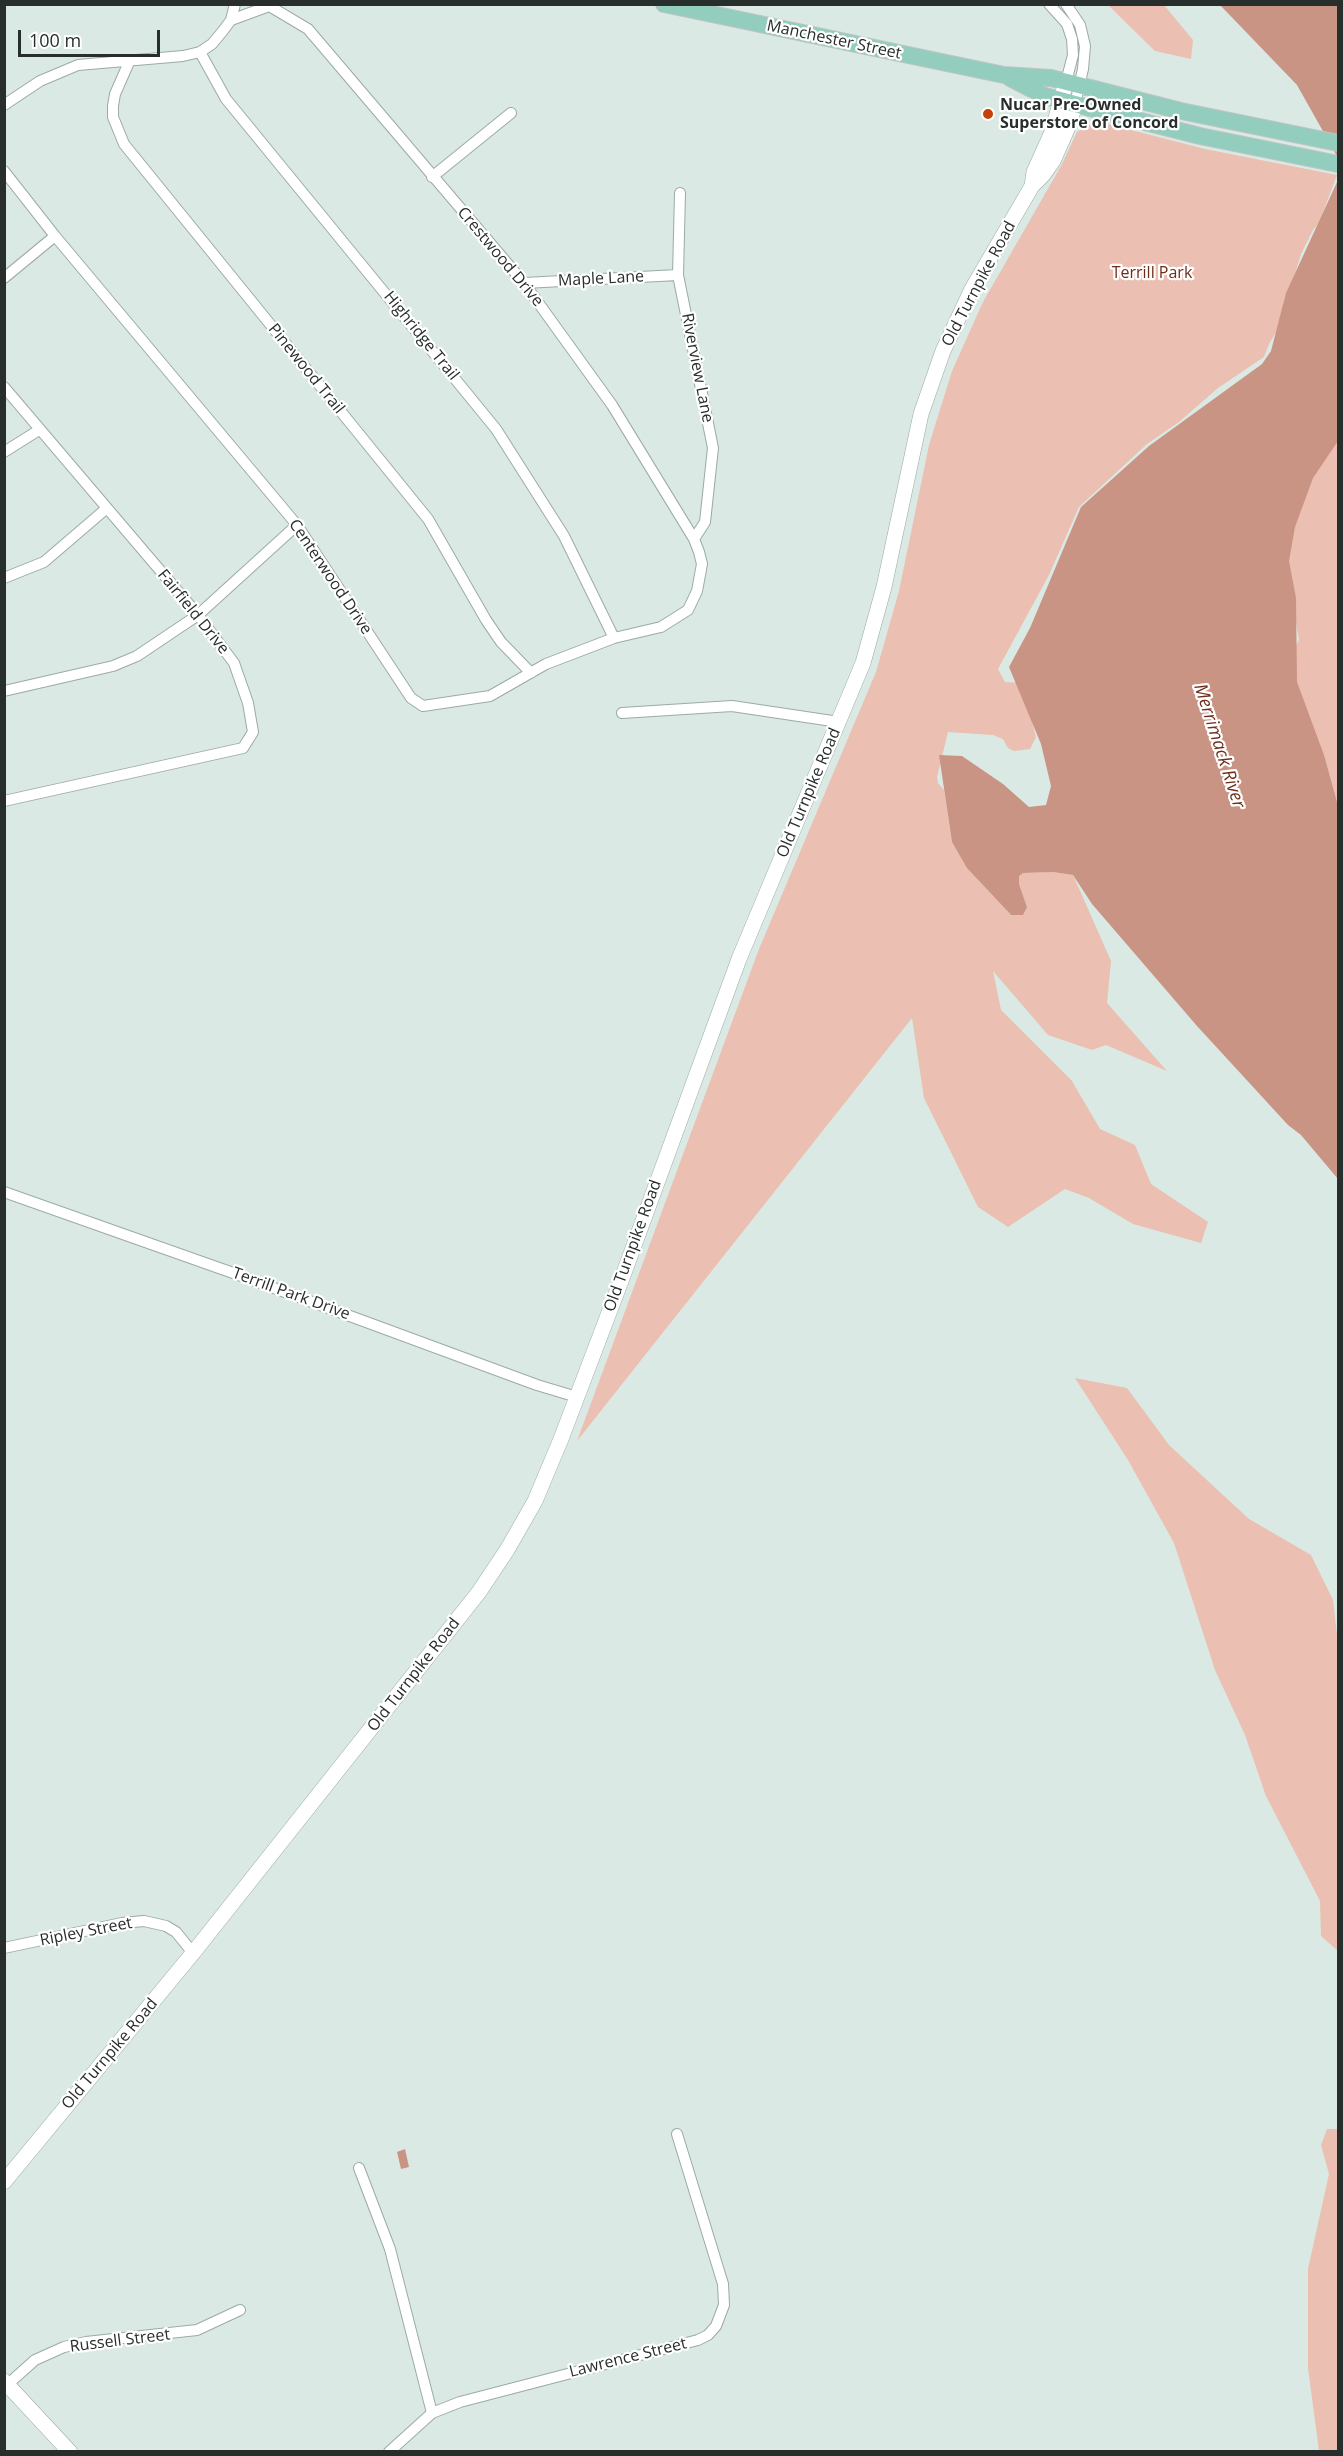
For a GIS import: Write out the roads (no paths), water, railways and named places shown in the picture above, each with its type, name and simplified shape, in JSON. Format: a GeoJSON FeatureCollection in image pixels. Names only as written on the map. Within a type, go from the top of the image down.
{"type":"FeatureCollection","features":[{"type":"Feature","properties":{"kind":"main road","name":"Manchester Street"},"geometry":{"type":"LineString","coordinates":[[664,4],[1004,75],[1051,78],[1181,111],[1338,143]]}},
{"type":"Feature","properties":{"kind":"main road","name":"Manchester Street"},"geometry":{"type":"LineString","coordinates":[[1004,75],[1045,96],[1239,144],[1338,164]]}},
{"type":"Feature","properties":{"kind":"street"},"geometry":{"type":"LineString","coordinates":[[4,105],[39,81],[65,69],[93,63],[183,56],[200,52],[212,44],[231,20],[235,4]]}},
{"type":"Feature","properties":{"kind":"street"},"geometry":{"type":"LineString","coordinates":[[1049,4],[1067,24],[1072,39],[1073,84]]}},
{"type":"Feature","properties":{"kind":"street"},"geometry":{"type":"LineString","coordinates":[[1066,4],[1080,25],[1085,57],[1073,84]]}},
{"type":"Feature","properties":{"kind":"street","name":"Crestwood Drive"},"geometry":{"type":"LineString","coordinates":[[231,20],[268,5],[308,29],[524,283],[612,405],[694,539]]}},
{"type":"Feature","properties":{"kind":"street","name":"Highridge Trail"},"geometry":{"type":"LineString","coordinates":[[200,52],[226,99],[496,429],[564,536],[614,638]]}},
{"type":"Feature","properties":{"kind":"street","name":"Pinewood Trail"},"geometry":{"type":"LineString","coordinates":[[130,60],[117,89],[113,106],[113,117],[124,144],[428,519],[491,628],[501,642],[531,673]]}},
{"type":"Feature","properties":{"kind":"street","name":"Old Turnpike Road"},"geometry":{"type":"LineString","coordinates":[[4,2182],[193,1953],[479,1592],[507,1550],[535,1501],[577,1397],[739,959],[863,663],[884,587],[911,457],[928,392],[972,290],[1032,186],[1034,172],[1068,102],[1073,84]]}},
{"type":"Feature","properties":{"kind":"street"},"geometry":{"type":"LineString","coordinates":[[432,177],[511,113]]}},
{"type":"Feature","properties":{"kind":"street","name":"Centerwood Drive"},"geometry":{"type":"LineString","coordinates":[[4,171],[55,236],[297,525],[411,698],[423,706],[490,696],[546,664],[614,638],[661,627],[688,610],[697,591],[702,564],[694,539]]}},
{"type":"Feature","properties":{"kind":"street","name":"Riverview Lane"},"geometry":{"type":"LineString","coordinates":[[680,193],[678,275],[713,448],[705,522],[694,539]]}},
{"type":"Feature","properties":{"kind":"street"},"geometry":{"type":"LineString","coordinates":[[4,278],[55,236]]}},
{"type":"Feature","properties":{"kind":"street","name":"Maple Lane"},"geometry":{"type":"LineString","coordinates":[[524,283],[678,275]]}},
{"type":"Feature","properties":{"kind":"street","name":"Fairfield Drive"},"geometry":{"type":"LineString","coordinates":[[4,387],[198,615],[234,663],[248,703],[253,732],[243,748],[4,801]]}},
{"type":"Feature","properties":{"kind":"street"},"geometry":{"type":"LineString","coordinates":[[4,452],[39,430]]}},
{"type":"Feature","properties":{"kind":"street"},"geometry":{"type":"LineString","coordinates":[[4,578],[44,562],[107,508]]}},
{"type":"Feature","properties":{"kind":"street"},"geometry":{"type":"LineString","coordinates":[[4,691],[113,666],[137,656],[198,615],[297,525]]}},
{"type":"Feature","properties":{"kind":"street"},"geometry":{"type":"LineString","coordinates":[[622,713],[732,706],[839,722]]}},
{"type":"Feature","properties":{"kind":"street","name":"Terrill Park Drive"},"geometry":{"type":"LineString","coordinates":[[4,1192],[577,1397]]}},
{"type":"Feature","properties":{"kind":"street","name":"Ripley Street"},"geometry":{"type":"LineString","coordinates":[[4,1948],[122,1923],[144,1921],[166,1926],[176,1932],[193,1953]]}},
{"type":"Feature","properties":{"kind":"street","name":"Lawrence Street"},"geometry":{"type":"LineString","coordinates":[[389,2451],[432,2413],[492,2392],[698,2340],[708,2335],[716,2326],[724,2305],[723,2284],[677,2134]]}},
{"type":"Feature","properties":{"kind":"street"},"geometry":{"type":"LineString","coordinates":[[359,2168],[390,2249],[432,2413]]}},
{"type":"Feature","properties":{"kind":"street","name":"Russell Street"},"geometry":{"type":"LineString","coordinates":[[6,2382],[35,2360],[64,2347],[197,2330],[240,2310]]}},
{"type":"Feature","properties":{"kind":"street"},"geometry":{"type":"LineString","coordinates":[[6,2382],[70,2451]]}},
{"type":"Feature","properties":{"kind":"water"},"geometry":{"type":"Polygon","coordinates":[[[1220,5],[1338,5],[1338,158],[1297,85],[1220,5]]]}},
{"type":"Feature","properties":{"kind":"water","name":"Merrimack River"},"geometry":{"type":"Polygon","coordinates":[[[1338,180],[1338,441],[1313,478],[1295,527],[1289,561],[1296,598],[1297,682],[1324,755],[1338,806],[1338,1179],[1301,1135],[1288,1125],[1197,1026],[1092,904],[1073,875],[1053,872],[1023,873],[1019,876],[1019,884],[1027,907],[1023,915],[1011,915],[967,868],[952,842],[939,755],[962,756],[1003,784],[1029,807],[1046,805],[1051,786],[1041,744],[1009,667],[1030,628],[1081,507],[1149,446],[1262,364],[1271,351],[1286,293],[1338,180]]]}},
{"type":"Feature","properties":{"kind":"water"},"geometry":{"type":"Polygon","coordinates":[[[405,2149],[409,2167],[401,2169],[397,2152],[405,2149]]]}},
{"type":"Feature","properties":{"kind":"place","name":"Nucar Pre-Owned Superstore of Concord"},"geometry":{"type":"Point","coordinates":[988,114]}},
{"type":"Feature","properties":{"kind":"park label","name":"Terrill Park"},"geometry":{"type":"Point","coordinates":[1152,273]}}]}
